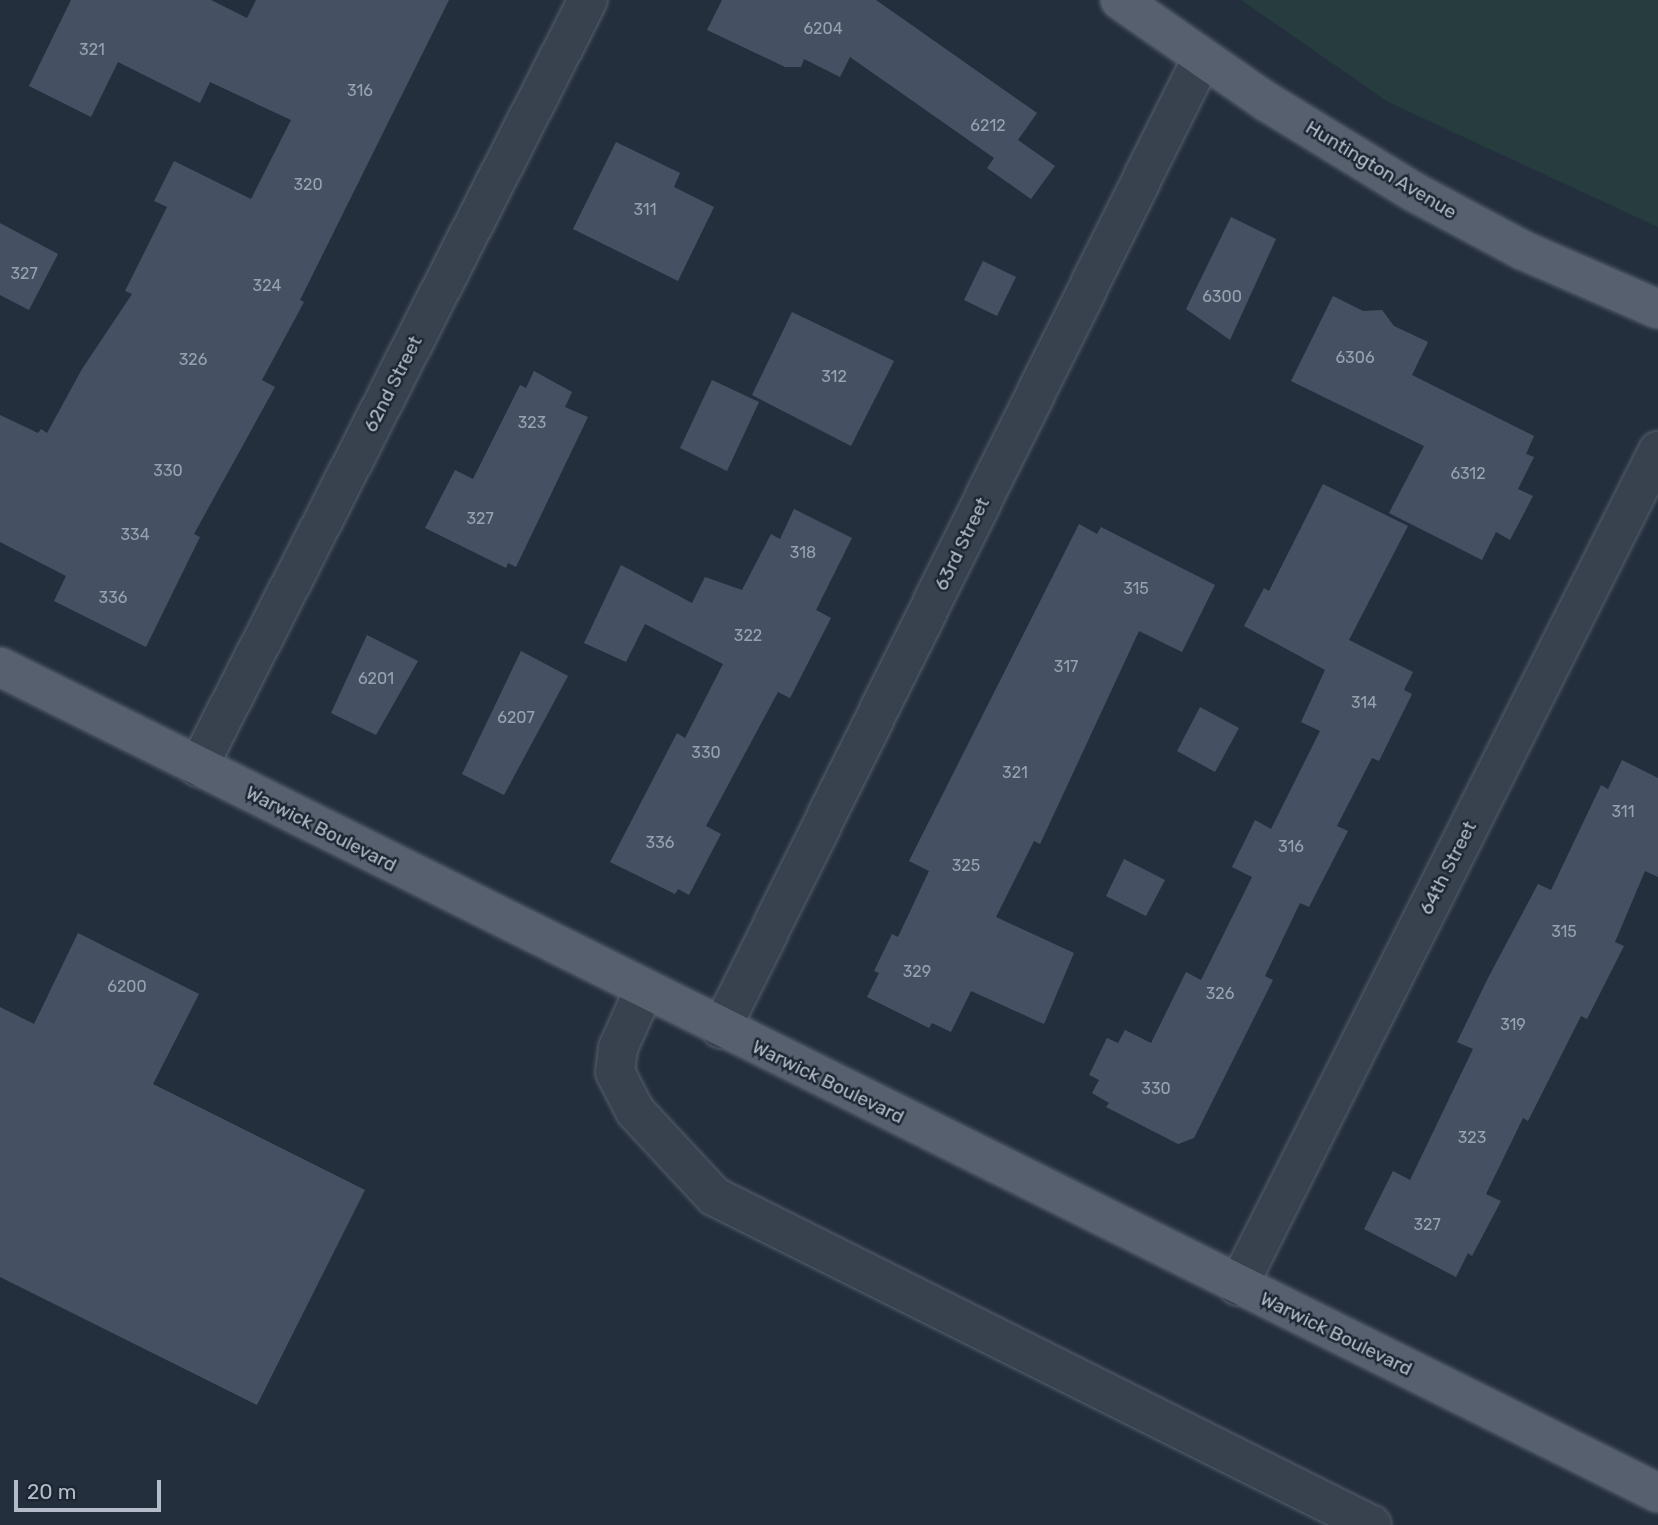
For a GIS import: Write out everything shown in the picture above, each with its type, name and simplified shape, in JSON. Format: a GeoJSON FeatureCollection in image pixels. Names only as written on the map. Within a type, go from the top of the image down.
{"type":"FeatureCollection","features":[{"type":"Feature","properties":{"kind":"main road","name":"Huntington Avenue"},"geometry":{"type":"LineString","coordinates":[[1120,0],[1202,58],[1414,192],[1522,250],[1658,309]]}},
{"type":"Feature","properties":{"kind":"main road","name":"Warwick Boulevard"},"geometry":{"type":"LineString","coordinates":[[0,667],[721,1030],[1658,1493]]}},
{"type":"Feature","properties":{"kind":"street","name":"62nd Street"},"geometry":{"type":"LineString","coordinates":[[198,767],[588,0]]}},
{"type":"Feature","properties":{"kind":"street","name":"63rd Street"},"geometry":{"type":"LineString","coordinates":[[721,1030],[1202,58]]}},
{"type":"Feature","properties":{"kind":"street","name":"64th Street"},"geometry":{"type":"LineString","coordinates":[[1238,1286],[1658,451]]}},
{"type":"Feature","properties":{"kind":"street"},"geometry":{"type":"LineString","coordinates":[[644,990],[618,1048],[615,1072],[635,1111],[691,1175],[748,1216],[1372,1525]]}},
{"type":"Feature","properties":{"kind":"green space"},"geometry":{"type":"Polygon","coordinates":[[[1241,0],[1658,0],[1658,227],[1388,102],[1241,0]]]}},
{"type":"Feature","properties":{"kind":"building"},"geometry":{"type":"Polygon","coordinates":[[[71,0],[211,0],[247,18],[256,0],[449,0],[300,300],[304,302],[262,380],[275,387],[194,534],[200,537],[146,647],[54,601],[66,576],[0,542],[0,415],[38,433],[41,429],[47,433],[82,369],[132,294],[125,291],[167,207],[154,201],[174,161],[251,199],[291,120],[210,82],[200,103],[118,62],[91,117],[29,86],[71,0]]]}},
{"type":"Feature","properties":{"kind":"building"},"geometry":{"type":"Polygon","coordinates":[[[722,0],[876,0],[1037,113],[1018,140],[1055,166],[1031,199],[987,168],[994,158],[850,57],[840,77],[804,59],[801,67],[785,67],[707,30],[722,0]]]}},
{"type":"Feature","properties":{"kind":"building"},"geometry":{"type":"Polygon","coordinates":[[[616,142],[680,173],[674,187],[714,207],[678,281],[573,229],[616,142]]]}},
{"type":"Feature","properties":{"kind":"building"},"geometry":{"type":"Polygon","coordinates":[[[1231,217],[1276,239],[1230,340],[1186,309],[1231,217]]]}},
{"type":"Feature","properties":{"kind":"building"},"geometry":{"type":"Polygon","coordinates":[[[0,223],[58,254],[29,310],[0,295],[0,223]]]}},
{"type":"Feature","properties":{"kind":"building"},"geometry":{"type":"Polygon","coordinates":[[[983,261],[1016,277],[997,316],[964,300],[983,261]]]}},
{"type":"Feature","properties":{"kind":"building"},"geometry":{"type":"Polygon","coordinates":[[[1333,296],[1363,311],[1382,310],[1394,326],[1428,342],[1412,375],[1534,436],[1526,454],[1534,457],[1518,489],[1533,496],[1510,540],[1496,532],[1482,560],[1389,513],[1424,446],[1291,381],[1333,296]]]}},
{"type":"Feature","properties":{"kind":"building"},"geometry":{"type":"Polygon","coordinates":[[[792,312],[894,361],[851,446],[752,395],[792,312]]]}},
{"type":"Feature","properties":{"kind":"building"},"geometry":{"type":"Polygon","coordinates":[[[534,371],[572,392],[565,407],[588,417],[516,567],[508,563],[506,568],[425,528],[455,470],[473,479],[520,385],[526,388],[534,371]]]}},
{"type":"Feature","properties":{"kind":"building"},"geometry":{"type":"Polygon","coordinates":[[[712,380],[759,402],[727,471],[680,448],[712,380]]]}},
{"type":"Feature","properties":{"kind":"building"},"geometry":{"type":"Polygon","coordinates":[[[1323,484],[1408,526],[1349,640],[1413,672],[1404,690],[1412,694],[1379,761],[1372,758],[1337,826],[1348,831],[1309,907],[1300,903],[1265,976],[1273,980],[1194,1138],[1178,1144],[1106,1107],[1109,1103],[1092,1093],[1099,1080],[1089,1075],[1107,1038],[1118,1043],[1125,1030],[1151,1043],[1186,972],[1201,980],[1252,877],[1232,867],[1255,820],[1271,829],[1320,731],[1301,722],[1325,670],[1244,626],[1264,588],[1269,591],[1323,484]]]}},
{"type":"Feature","properties":{"kind":"building"},"geometry":{"type":"Polygon","coordinates":[[[794,509],[852,538],[816,610],[831,618],[790,698],[778,692],[706,826],[721,834],[689,895],[678,889],[675,894],[610,862],[677,733],[685,738],[723,664],[645,624],[626,662],[584,643],[621,565],[692,603],[705,577],[742,590],[771,534],[780,539],[794,509]]]}},
{"type":"Feature","properties":{"kind":"building"},"geometry":{"type":"Polygon","coordinates":[[[1079,524],[1097,534],[1101,527],[1215,585],[1182,652],[1139,631],[1040,844],[1034,841],[996,917],[1074,953],[1044,1024],[971,991],[951,1032],[932,1023],[929,1028],[867,997],[879,973],[874,971],[892,934],[898,937],[929,871],[909,861],[1079,524]]]}},
{"type":"Feature","properties":{"kind":"building"},"geometry":{"type":"Polygon","coordinates":[[[367,635],[418,661],[376,735],[331,713],[367,635]]]}},
{"type":"Feature","properties":{"kind":"building"},"geometry":{"type":"Polygon","coordinates":[[[521,651],[568,676],[504,795],[462,774],[521,651]]]}},
{"type":"Feature","properties":{"kind":"building"},"geometry":{"type":"Polygon","coordinates":[[[1200,707],[1239,728],[1215,772],[1177,751],[1200,707]]]}},
{"type":"Feature","properties":{"kind":"building"},"geometry":{"type":"Polygon","coordinates":[[[1622,760],[1658,778],[1658,877],[1645,871],[1615,942],[1624,946],[1587,1019],[1581,1016],[1528,1121],[1523,1118],[1486,1194],[1501,1201],[1472,1256],[1468,1253],[1456,1277],[1364,1229],[1393,1171],[1410,1180],[1473,1049],[1457,1042],[1488,978],[1538,884],[1551,890],[1601,785],[1608,789],[1622,760]]]}},
{"type":"Feature","properties":{"kind":"building"},"geometry":{"type":"Polygon","coordinates":[[[1124,859],[1165,880],[1146,916],[1106,896],[1124,859]]]}},
{"type":"Feature","properties":{"kind":"building"},"geometry":{"type":"Polygon","coordinates":[[[78,933],[199,994],[153,1084],[365,1190],[257,1405],[0,1277],[0,1007],[34,1024],[78,933]]]}}]}
